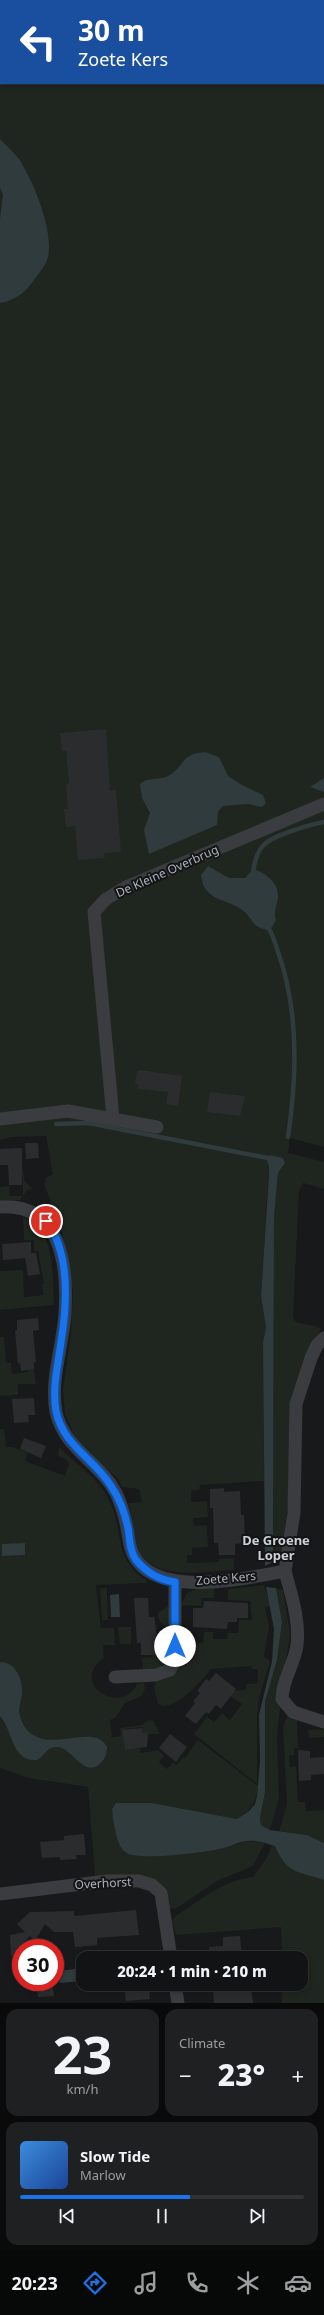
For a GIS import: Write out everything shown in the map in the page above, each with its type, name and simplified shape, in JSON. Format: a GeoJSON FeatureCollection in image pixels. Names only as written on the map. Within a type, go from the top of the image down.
{"type":"FeatureCollection","features":[{"type":"Feature","properties":{"kind":"street","name":"De Kleine Overbrug"},"geometry":{"type":"LineString","coordinates":[[113,1118],[94,912],[106,899],[126,887],[324,804]]}},
{"type":"Feature","properties":{"kind":"street"},"geometry":{"type":"LineString","coordinates":[[0,1119],[68,1111],[157,1126]]}},
{"type":"Feature","properties":{"kind":"street","name":"Zoete Kers"},"geometry":{"type":"LineString","coordinates":[[0,1206],[23,1207],[40,1216],[50,1226],[58,1247],[63,1275],[65,1312],[55,1377],[56,1412],[64,1434],[74,1447],[106,1478],[115,1492],[125,1518],[130,1547],[136,1559],[153,1575],[175,1582],[223,1580],[285,1571]]}},
{"type":"Feature","properties":{"kind":"street"},"geometry":{"type":"LineString","coordinates":[[324,1338],[317,1345],[311,1358],[296,1404],[294,1513],[285,1571],[295,1611],[298,1637],[294,1659],[284,1688],[282,1699],[293,1712],[324,1722]]}},
{"type":"Feature","properties":{"kind":"street"},"geometry":{"type":"LineString","coordinates":[[115,1677],[156,1675],[170,1670],[175,1659],[175,1582]]}},
{"type":"Feature","properties":{"kind":"street","name":"Overhorst"},"geometry":{"type":"LineString","coordinates":[[0,1894],[107,1881],[139,1881],[152,1884],[161,1893],[170,1951]]}},
{"type":"Feature","properties":{"kind":"street"},"geometry":{"type":"LineString","coordinates":[[176,1991],[178,2003]]}},
{"type":"Feature","properties":{"kind":"shaded area"},"geometry":{"type":"Polygon","coordinates":[[[0,84],[324,84],[324,1147],[290,1138],[288,1153],[324,1162],[324,1189],[303,1183],[299,1192],[293,1317],[298,1323],[315,1326],[321,1329],[296,1385],[290,1490],[281,1558],[273,1562],[274,1217],[278,1173],[284,1165],[269,1166],[261,1296],[266,1328],[263,1342],[264,1481],[200,1485],[199,1490],[191,1491],[191,1502],[207,1501],[208,1517],[193,1518],[194,1526],[207,1525],[208,1547],[192,1548],[192,1555],[187,1555],[187,1563],[218,1562],[219,1559],[234,1558],[234,1570],[193,1573],[179,1572],[165,1570],[153,1565],[143,1557],[137,1545],[128,1503],[142,1502],[139,1489],[122,1487],[118,1479],[83,1447],[74,1435],[65,1414],[63,1390],[71,1332],[73,1291],[62,1233],[52,1217],[51,1202],[44,1184],[46,1178],[53,1174],[46,1136],[12,1137],[0,1140],[0,84]]]}},
{"type":"Feature","properties":{"kind":"shaded area"},"geometry":{"type":"Polygon","coordinates":[[[0,139],[15,154],[25,168],[41,206],[48,233],[49,246],[46,263],[27,289],[15,298],[0,303],[0,219],[3,194],[0,188],[0,139]]]}},
{"type":"Feature","properties":{"kind":"shaded area"},"geometry":{"type":"Polygon","coordinates":[[[205,752],[219,757],[228,776],[242,785],[263,795],[266,803],[262,807],[248,804],[223,806],[218,812],[217,825],[149,854],[144,830],[150,813],[142,798],[140,784],[147,780],[166,777],[175,771],[188,757],[197,753],[205,752]]]}},
{"type":"Feature","properties":{"kind":"shaded area"},"geometry":{"type":"Polygon","coordinates":[[[324,778],[324,792],[310,787],[324,778]]]}},
{"type":"Feature","properties":{"kind":"shaded area"},"geometry":{"type":"Polygon","coordinates":[[[208,866],[229,878],[245,878],[253,869],[263,873],[271,879],[278,893],[278,898],[275,911],[276,920],[270,930],[255,925],[241,909],[211,895],[206,890],[202,882],[201,875],[208,866]]]}},
{"type":"Feature","properties":{"kind":"shaded area"},"geometry":{"type":"Polygon","coordinates":[[[270,1155],[283,1158],[285,1163],[278,1173],[274,1217],[273,1562],[265,1566],[263,1342],[266,1328],[261,1296],[269,1174],[269,1166],[267,1161],[270,1155]]]}},
{"type":"Feature","properties":{"kind":"shaded area"},"geometry":{"type":"Polygon","coordinates":[[[22,1166],[25,1181],[32,1189],[27,1190],[23,1196],[22,1166]]]}},
{"type":"Feature","properties":{"kind":"shaded area"},"geometry":{"type":"Polygon","coordinates":[[[9,1186],[10,1196],[23,1196],[20,1200],[0,1201],[0,1187],[9,1186]]]}},
{"type":"Feature","properties":{"kind":"shaded area"},"geometry":{"type":"Polygon","coordinates":[[[23,1218],[33,1222],[41,1230],[47,1241],[52,1268],[54,1305],[0,1310],[0,1271],[23,1270],[24,1297],[44,1295],[42,1285],[44,1284],[38,1251],[34,1251],[34,1240],[24,1240],[23,1218]]]}},
{"type":"Feature","properties":{"kind":"shaded area"},"geometry":{"type":"Polygon","coordinates":[[[0,1337],[4,1337],[6,1363],[11,1363],[12,1374],[28,1372],[28,1370],[34,1369],[36,1384],[18,1384],[18,1395],[0,1396],[0,1337]]]}},
{"type":"Feature","properties":{"kind":"shaded area"},"geometry":{"type":"Polygon","coordinates":[[[0,1429],[4,1429],[6,1447],[12,1447],[28,1453],[25,1461],[65,1476],[69,1464],[67,1460],[58,1456],[59,1447],[93,1478],[109,1500],[114,1512],[124,1554],[136,1572],[147,1581],[147,1583],[96,1585],[101,1628],[114,1628],[115,1645],[103,1645],[104,1658],[94,1668],[92,1677],[94,1686],[101,1693],[110,1697],[120,1697],[130,1693],[137,1684],[144,1683],[145,1689],[141,1696],[125,1703],[116,1717],[110,1720],[112,1737],[121,1736],[120,1728],[142,1725],[150,1719],[154,1722],[160,1734],[143,1734],[142,1727],[125,1729],[125,1750],[140,1748],[141,1753],[158,1750],[164,1756],[159,1762],[167,1769],[173,1762],[176,1765],[183,1757],[185,1758],[198,1740],[258,1786],[256,1797],[252,1806],[246,1813],[237,1819],[152,1803],[116,1803],[112,1809],[115,1831],[124,1852],[179,1855],[227,1847],[247,1841],[265,1843],[253,1866],[217,1881],[175,1909],[170,1908],[141,1875],[95,1876],[88,1787],[28,1778],[0,1768],[0,1429]]]}},
{"type":"Feature","properties":{"kind":"shaded area"},"geometry":{"type":"Polygon","coordinates":[[[25,1543],[25,1555],[2,1556],[2,1544],[25,1543]]]}},
{"type":"Feature","properties":{"kind":"shaded area"},"geometry":{"type":"Polygon","coordinates":[[[264,1585],[270,1606],[265,1607],[269,1626],[264,1657],[270,1661],[259,1699],[257,1716],[257,1784],[194,1734],[207,1717],[214,1722],[222,1713],[230,1720],[242,1704],[229,1695],[232,1691],[246,1690],[246,1684],[258,1683],[258,1669],[252,1669],[251,1666],[211,1669],[188,1694],[171,1704],[164,1706],[158,1704],[154,1687],[156,1681],[163,1680],[174,1673],[179,1627],[188,1627],[192,1632],[191,1642],[203,1643],[204,1632],[213,1632],[213,1639],[227,1639],[228,1633],[238,1633],[239,1620],[252,1620],[250,1601],[228,1600],[228,1589],[264,1585]]]}},
{"type":"Feature","properties":{"kind":"shaded area"},"geometry":{"type":"Polygon","coordinates":[[[266,1587],[276,1588],[282,1622],[277,1660],[265,1702],[265,1792],[260,1818],[261,1825],[270,1830],[307,1835],[324,1843],[324,1880],[294,1870],[284,1862],[275,1846],[258,1841],[245,1841],[218,1849],[174,1855],[143,1856],[132,1855],[125,1852],[119,1844],[114,1826],[112,1809],[116,1803],[152,1803],[237,1819],[249,1811],[255,1804],[260,1761],[259,1715],[272,1661],[274,1629],[266,1587]]]}},
{"type":"Feature","properties":{"kind":"shaded area"},"geometry":{"type":"Polygon","coordinates":[[[100,1588],[107,1588],[108,1620],[102,1620],[100,1588]]]}},
{"type":"Feature","properties":{"kind":"shaded area"},"geometry":{"type":"Polygon","coordinates":[[[276,1588],[283,1590],[290,1633],[277,1734],[279,1799],[270,1830],[261,1825],[260,1818],[265,1792],[265,1702],[277,1660],[282,1622],[276,1588]]]}},
{"type":"Feature","properties":{"kind":"shaded area"},"geometry":{"type":"Polygon","coordinates":[[[197,1589],[214,1589],[214,1598],[202,1598],[201,1606],[181,1605],[187,1593],[197,1589]]]}},
{"type":"Feature","properties":{"kind":"shaded area"},"geometry":{"type":"Polygon","coordinates":[[[119,1594],[120,1617],[111,1617],[110,1595],[119,1594]]]}},
{"type":"Feature","properties":{"kind":"shaded area"},"geometry":{"type":"Polygon","coordinates":[[[170,1605],[170,1628],[161,1623],[158,1613],[170,1605]]]}},
{"type":"Feature","properties":{"kind":"shaded area"},"geometry":{"type":"Polygon","coordinates":[[[118,1627],[131,1627],[131,1644],[120,1644],[118,1627]]]}},
{"type":"Feature","properties":{"kind":"shaded area"},"geometry":{"type":"Polygon","coordinates":[[[170,1637],[170,1660],[164,1667],[143,1670],[142,1658],[152,1657],[154,1642],[170,1637]]]}},
{"type":"Feature","properties":{"kind":"shaded area"},"geometry":{"type":"Polygon","coordinates":[[[0,1662],[6,1663],[14,1668],[20,1677],[22,1693],[19,1711],[22,1722],[28,1731],[37,1737],[48,1740],[92,1737],[101,1740],[107,1747],[107,1752],[100,1764],[94,1767],[88,1767],[83,1765],[62,1748],[57,1747],[50,1748],[37,1760],[28,1759],[17,1751],[8,1729],[0,1716],[0,1662]]]}},
{"type":"Feature","properties":{"kind":"shaded area"},"geometry":{"type":"Polygon","coordinates":[[[288,1717],[297,1720],[298,1748],[294,1748],[294,1755],[289,1756],[290,1767],[296,1766],[298,1802],[305,1802],[306,1811],[324,1810],[324,1843],[307,1835],[279,1831],[287,1804],[283,1728],[288,1717]]]}},
{"type":"Feature","properties":{"kind":"shaded area"},"geometry":{"type":"Polygon","coordinates":[[[324,1729],[324,1737],[309,1738],[308,1730],[324,1729]]]}},
{"type":"Feature","properties":{"kind":"shaded area"},"geometry":{"type":"Polygon","coordinates":[[[272,1845],[275,1846],[279,1855],[289,1867],[300,1873],[324,1880],[324,2003],[282,2003],[282,1991],[308,1991],[308,1951],[282,1951],[281,1927],[176,1935],[172,1920],[176,1916],[222,1886],[253,1877],[266,1859],[272,1845]]]}},
{"type":"Feature","properties":{"kind":"shaded area"},"geometry":{"type":"Polygon","coordinates":[[[76,1969],[76,1982],[64,1983],[64,1970],[76,1969]]]}},
{"type":"Feature","properties":{"kind":"building"},"geometry":{"type":"Polygon","coordinates":[[[106,729],[110,791],[116,790],[121,852],[104,853],[105,858],[78,860],[75,826],[66,827],[64,809],[68,809],[66,784],[69,783],[66,751],[62,751],[60,733],[106,729]]]}},
{"type":"Feature","properties":{"kind":"building"},"geometry":{"type":"Polygon","coordinates":[[[140,1070],[182,1076],[178,1106],[166,1104],[168,1092],[139,1089],[138,1084],[135,1084],[137,1071],[140,1070]]]}},
{"type":"Feature","properties":{"kind":"building"},"geometry":{"type":"Polygon","coordinates":[[[210,1092],[245,1096],[240,1116],[207,1112],[210,1092]]]}},
{"type":"Feature","properties":{"kind":"building"},"geometry":{"type":"Polygon","coordinates":[[[25,1143],[38,1143],[39,1158],[26,1159],[25,1143]]]}},
{"type":"Feature","properties":{"kind":"building"},"geometry":{"type":"Polygon","coordinates":[[[22,1148],[22,1185],[9,1185],[8,1165],[0,1165],[0,1149],[22,1148]]]}},
{"type":"Feature","properties":{"kind":"building"},"geometry":{"type":"Polygon","coordinates":[[[31,1242],[31,1253],[36,1253],[40,1274],[28,1276],[25,1258],[3,1260],[2,1244],[31,1242]]]}},
{"type":"Feature","properties":{"kind":"building"},"geometry":{"type":"Polygon","coordinates":[[[38,1318],[39,1330],[33,1331],[36,1362],[34,1362],[34,1369],[21,1371],[20,1363],[18,1364],[15,1331],[17,1330],[17,1320],[38,1318]]]}},
{"type":"Feature","properties":{"kind":"building"},"geometry":{"type":"Polygon","coordinates":[[[34,1398],[35,1415],[28,1415],[29,1422],[14,1423],[12,1399],[34,1398]]]}},
{"type":"Feature","properties":{"kind":"building"},"geometry":{"type":"Polygon","coordinates":[[[24,1438],[46,1446],[41,1458],[20,1449],[24,1438]]]}},
{"type":"Feature","properties":{"kind":"building"},"geometry":{"type":"Polygon","coordinates":[[[224,1488],[224,1492],[240,1491],[241,1515],[244,1515],[245,1543],[235,1544],[235,1555],[219,1555],[218,1543],[214,1543],[213,1508],[210,1508],[210,1489],[224,1488]]]}},
{"type":"Feature","properties":{"kind":"building"},"geometry":{"type":"Polygon","coordinates":[[[134,1598],[148,1598],[149,1617],[154,1617],[156,1628],[157,1642],[154,1642],[155,1655],[141,1655],[141,1643],[137,1643],[134,1598]]]}},
{"type":"Feature","properties":{"kind":"building"},"geometry":{"type":"Polygon","coordinates":[[[204,1601],[248,1603],[248,1618],[237,1618],[237,1622],[228,1622],[227,1629],[193,1627],[193,1608],[203,1608],[204,1601]]]}},
{"type":"Feature","properties":{"kind":"building"},"geometry":{"type":"Polygon","coordinates":[[[216,1673],[236,1689],[221,1709],[216,1705],[209,1714],[206,1712],[196,1724],[185,1716],[195,1703],[193,1701],[200,1693],[197,1691],[206,1679],[209,1681],[216,1673]]]}},
{"type":"Feature","properties":{"kind":"building"},"geometry":{"type":"Polygon","coordinates":[[[142,1728],[143,1734],[148,1733],[147,1747],[125,1750],[122,1730],[142,1728]]]}},
{"type":"Feature","properties":{"kind":"building"},"geometry":{"type":"Polygon","coordinates":[[[170,1734],[187,1747],[176,1762],[159,1748],[170,1734]]]}},
{"type":"Feature","properties":{"kind":"building"},"geometry":{"type":"Polygon","coordinates":[[[298,1750],[310,1751],[310,1758],[324,1757],[324,1774],[311,1775],[311,1780],[299,1781],[298,1750]]]}},
{"type":"Feature","properties":{"kind":"building"},"geometry":{"type":"Polygon","coordinates":[[[84,1834],[86,1855],[76,1855],[77,1859],[60,1860],[60,1857],[42,1858],[40,1842],[64,1840],[64,1836],[84,1834]]]}},
{"type":"Feature","properties":{"kind":"building"},"geometry":{"type":"Polygon","coordinates":[[[136,1910],[139,1935],[97,1938],[97,1945],[75,1947],[73,1932],[54,1932],[45,1924],[36,1939],[33,1939],[30,1936],[27,1939],[12,1939],[11,1957],[10,1935],[25,1932],[17,1924],[30,1912],[74,1911],[74,1916],[136,1910]]]}},
{"type":"Feature","properties":{"kind":"building"},"geometry":{"type":"Polygon","coordinates":[[[240,1936],[241,1951],[209,1951],[209,1947],[223,1946],[223,1937],[240,1936]]]}},
{"type":"Feature","properties":{"kind":"building"},"geometry":{"type":"Polygon","coordinates":[[[37,1991],[53,1991],[54,1996],[38,1997],[37,1991]]]}},
{"type":"Feature","properties":{"kind":"building"},"geometry":{"type":"Polygon","coordinates":[[[125,1991],[149,1991],[150,1999],[126,2001],[125,1991]]]}},
{"type":"Feature","properties":{"kind":"building"},"geometry":{"type":"Polygon","coordinates":[[[213,1991],[252,1991],[253,2003],[214,2003],[213,1991]]]}},
{"type":"Feature","properties":{"kind":"waterway"},"geometry":{"type":"LineString","coordinates":[[253,874],[256,857],[260,849],[266,843],[285,833],[324,822]]}},
{"type":"Feature","properties":{"kind":"waterway"},"geometry":{"type":"LineString","coordinates":[[267,926],[274,939],[285,974],[293,1020],[293,1091],[288,1137]]}},
{"type":"Feature","properties":{"kind":"waterway"},"geometry":{"type":"LineString","coordinates":[[56,1124],[88,1123],[273,1159]]}},
{"type":"Feature","properties":{"kind":"district","name":"De Groene Loper"},"geometry":{"type":"Point","coordinates":[276,1548]}},
{"type":"Feature","properties":{"kind":"route"},"geometry":{"type":"LineString","coordinates":[[46,1221],[56,1239],[60,1254],[65,1295],[65,1312],[55,1377],[56,1412],[59,1422],[69,1442],[106,1478],[115,1492],[122,1508],[128,1529],[130,1547],[136,1559],[153,1575],[167,1581],[175,1582],[175,1646]]}}]}
